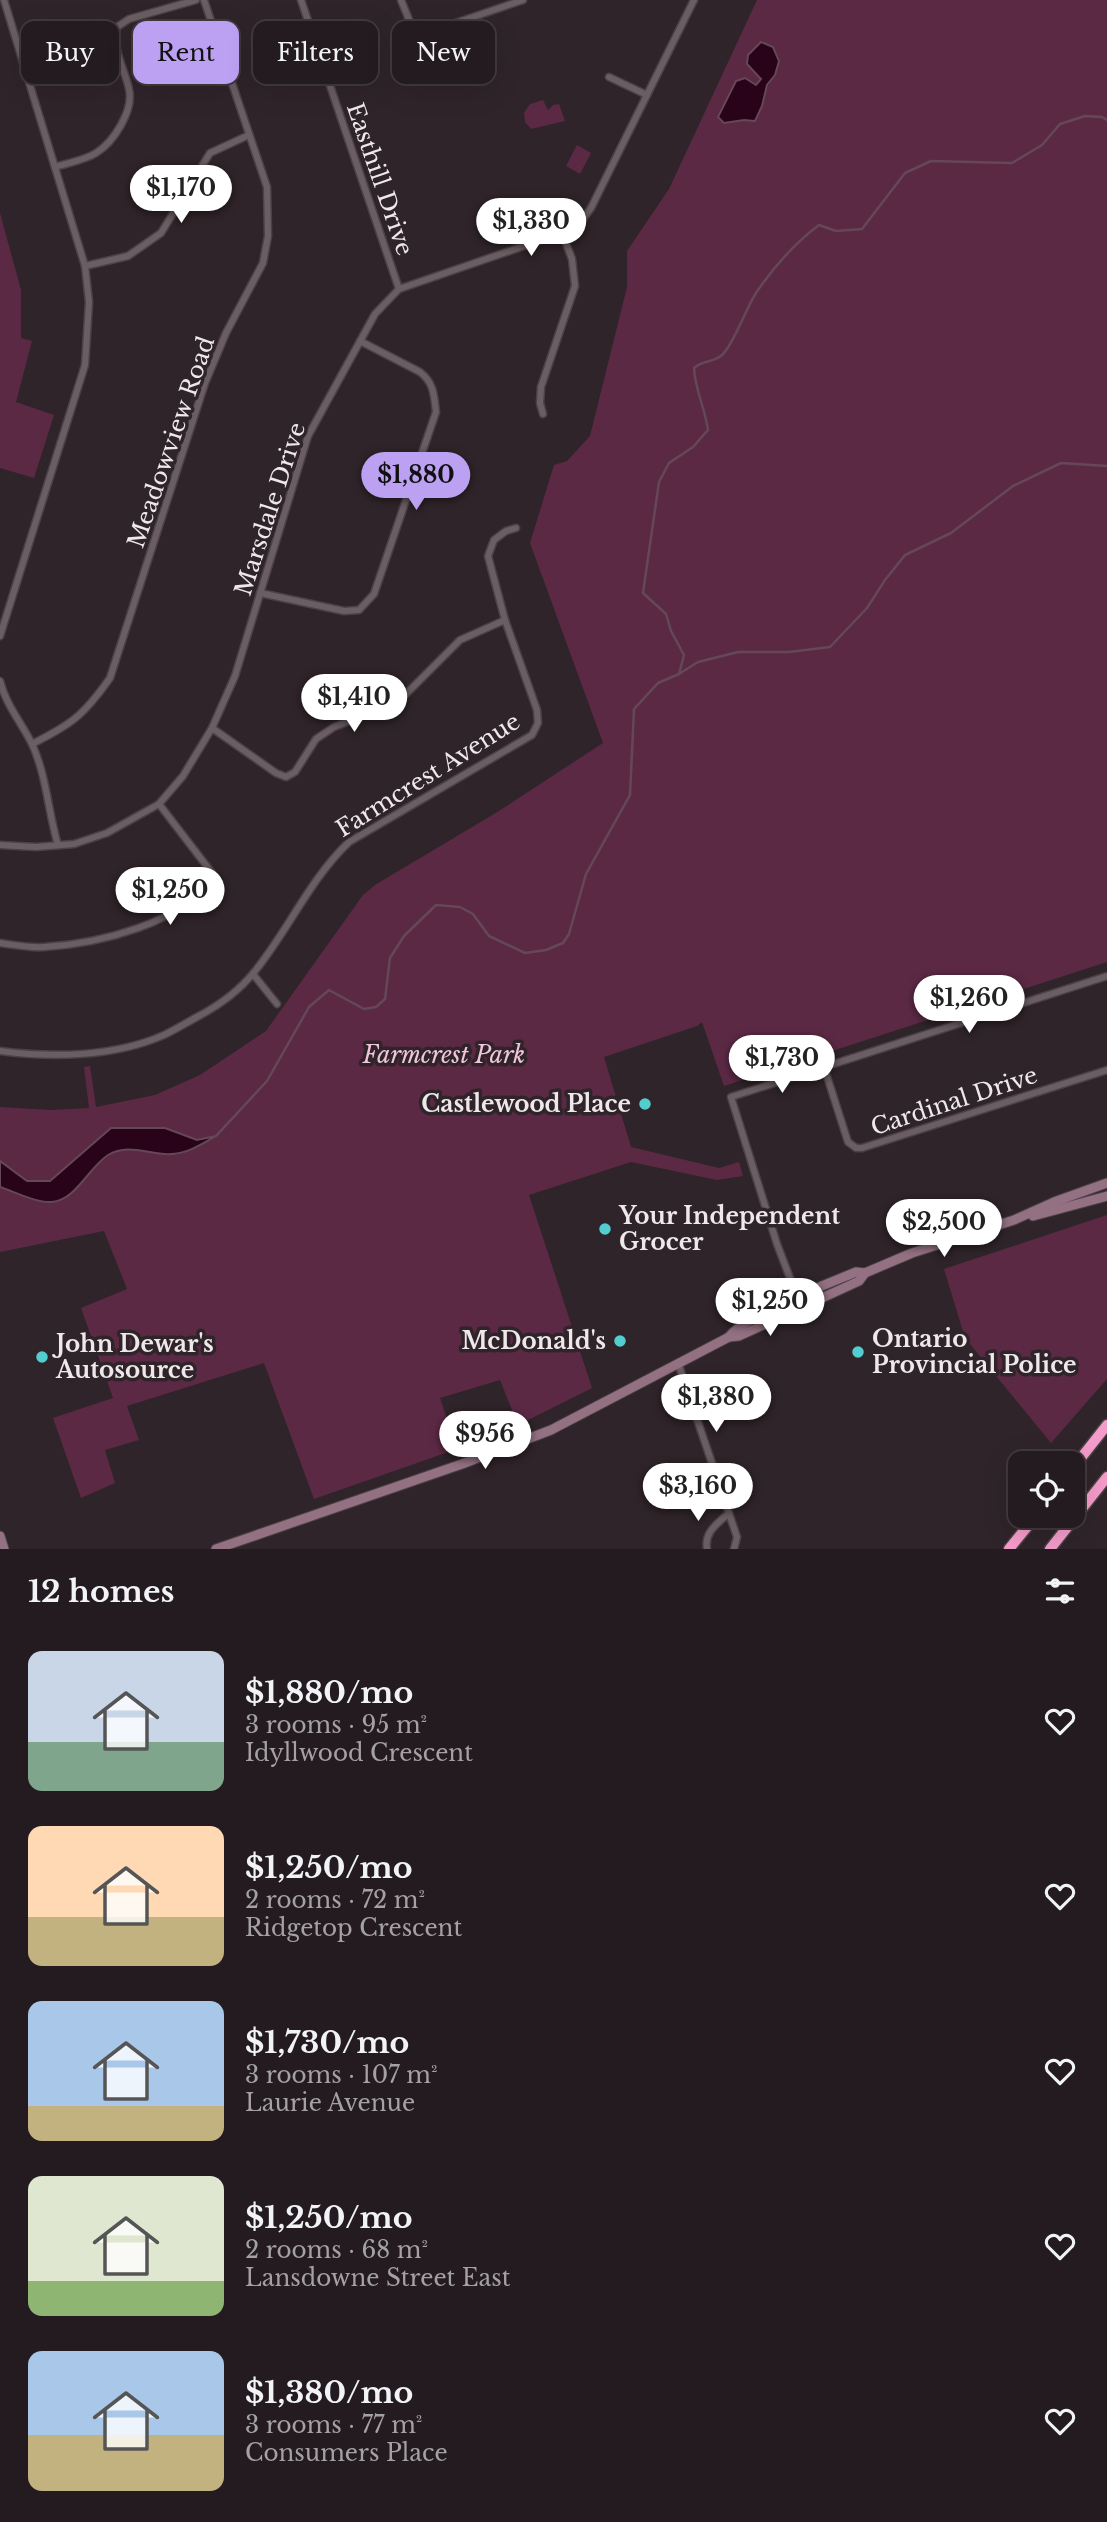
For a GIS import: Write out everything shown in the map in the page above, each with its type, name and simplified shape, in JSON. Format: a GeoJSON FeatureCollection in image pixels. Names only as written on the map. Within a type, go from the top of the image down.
{"type":"FeatureCollection","features":[{"type":"Feature","properties":{"kind":"highway"},"geometry":{"type":"LineString","coordinates":[[1085,1453],[1107,1425]]}},
{"type":"Feature","properties":{"kind":"highway"},"geometry":{"type":"LineString","coordinates":[[1050,1549],[1107,1477]]}},
{"type":"Feature","properties":{"kind":"highway"},"geometry":{"type":"LineString","coordinates":[[1009,1549],[1026,1528]]}},
{"type":"Feature","properties":{"kind":"main road"},"geometry":{"type":"LineString","coordinates":[[1014,1220],[1107,1183]]}},
{"type":"Feature","properties":{"kind":"main road"},"geometry":{"type":"LineString","coordinates":[[216,1549],[463,1464],[551,1430],[729,1337],[739,1336],[799,1302],[859,1281],[865,1273],[912,1253],[1014,1220],[1107,1196]]}},
{"type":"Feature","properties":{"kind":"main road"},"geometry":{"type":"LineString","coordinates":[[0,1536],[4,1549]]}},
{"type":"Feature","properties":{"kind":"street"},"geometry":{"type":"LineString","coordinates":[[0,636],[85,365],[89,302],[85,266],[4,0]]}},
{"type":"Feature","properties":{"kind":"street"},"geometry":{"type":"LineString","coordinates":[[55,167],[95,154],[108,144],[130,106],[130,92],[114,38],[117,27],[130,19],[195,0]]}},
{"type":"Feature","properties":{"kind":"street","name":"Meadowview Road"},"geometry":{"type":"LineString","coordinates":[[32,744],[64,728],[89,707],[110,678],[205,383],[226,333],[263,262],[268,236],[267,187],[204,0]]}},
{"type":"Feature","properties":{"kind":"street","name":"Easthill Drive"},"geometry":{"type":"LineString","coordinates":[[301,0],[399,289]]}},
{"type":"Feature","properties":{"kind":"street"},"geometry":{"type":"LineString","coordinates":[[401,0],[412,27],[423,32],[523,0]]}},
{"type":"Feature","properties":{"kind":"street","name":"Marsdale Drive"},"geometry":{"type":"LineString","coordinates":[[0,845],[36,847],[74,844],[107,833],[159,804],[183,776],[212,728],[235,676],[308,436],[375,314],[399,289],[562,233],[580,223],[591,208],[694,0]]}},
{"type":"Feature","properties":{"kind":"street"},"geometry":{"type":"LineString","coordinates":[[609,77],[647,95]]}},
{"type":"Feature","properties":{"kind":"street"},"geometry":{"type":"LineString","coordinates":[[85,266],[128,256],[161,233],[209,153],[249,135]]}},
{"type":"Feature","properties":{"kind":"street"},"geometry":{"type":"LineString","coordinates":[[543,414],[540,403],[541,387],[575,286],[572,259],[562,233]]}},
{"type":"Feature","properties":{"kind":"street"},"geometry":{"type":"LineString","coordinates":[[260,593],[344,611],[359,610],[374,594],[436,412],[434,392],[429,379],[360,341]]}},
{"type":"Feature","properties":{"kind":"street"},"geometry":{"type":"LineString","coordinates":[[212,728],[276,773],[286,777],[295,772],[316,739],[334,727],[384,707],[406,694],[460,640],[505,621],[488,556],[494,540],[506,531],[516,528]]}},
{"type":"Feature","properties":{"kind":"street","name":"Farmcrest Avenue"},"geometry":{"type":"LineString","coordinates":[[0,1051],[64,1055],[111,1050],[162,1035],[216,1006],[253,974],[286,930],[314,880],[349,842],[532,735],[538,723],[537,710],[505,621]]}},
{"type":"Feature","properties":{"kind":"street"},"geometry":{"type":"LineString","coordinates":[[0,681],[4,697],[32,744],[46,785],[58,845]]}},
{"type":"Feature","properties":{"kind":"street"},"geometry":{"type":"LineString","coordinates":[[0,943],[42,947],[103,939],[145,925],[189,900],[207,884],[212,873],[159,804]]}},
{"type":"Feature","properties":{"kind":"street"},"geometry":{"type":"LineString","coordinates":[[253,974],[277,1004]]}},
{"type":"Feature","properties":{"kind":"street"},"geometry":{"type":"LineString","coordinates":[[799,1302],[777,1244],[731,1097],[1107,976]]}},
{"type":"Feature","properties":{"kind":"street","name":"Cardinal Drive"},"geometry":{"type":"LineString","coordinates":[[824,1068],[848,1142],[856,1148],[1107,1070]]}},
{"type":"Feature","properties":{"kind":"street"},"geometry":{"type":"LineString","coordinates":[[678,1363],[737,1537],[734,1549]]}},
{"type":"Feature","properties":{"kind":"street"},"geometry":{"type":"LineString","coordinates":[[707,1549],[708,1532],[729,1513]]}},
{"type":"Feature","properties":{"kind":"green space","name":"Farmcrest Park"},"geometry":{"type":"Polygon","coordinates":[[[757,0],[1107,0],[1107,962],[724,1086],[702,1022],[604,1057],[631,1147],[719,1168],[739,1162],[743,1176],[717,1180],[631,1162],[529,1195],[592,1388],[518,1425],[500,1380],[440,1398],[457,1449],[314,1499],[264,1363],[127,1406],[139,1440],[105,1450],[115,1483],[81,1498],[53,1418],[113,1398],[81,1308],[127,1289],[104,1231],[0,1252],[0,1107],[51,1110],[89,1108],[84,1067],[90,1066],[96,1107],[155,1095],[200,1075],[266,1031],[363,895],[375,885],[499,811],[603,743],[530,543],[554,465],[567,461],[590,436],[627,287],[627,251],[669,189],[757,0]],[[775,75],[762,79],[756,85],[745,78],[744,120],[755,121],[775,75]]]}},
{"type":"Feature","properties":{"kind":"green space"},"geometry":{"type":"Polygon","coordinates":[[[543,100],[548,110],[559,104],[565,121],[531,129],[525,122],[524,113],[530,104],[543,100]]]}},
{"type":"Feature","properties":{"kind":"green space"},"geometry":{"type":"Polygon","coordinates":[[[577,145],[591,153],[580,174],[566,166],[577,145]]]}},
{"type":"Feature","properties":{"kind":"green space"},"geometry":{"type":"Polygon","coordinates":[[[0,213],[21,290],[21,338],[32,341],[16,402],[54,415],[34,478],[0,468],[0,213]]]}},
{"type":"Feature","properties":{"kind":"green space"},"geometry":{"type":"Polygon","coordinates":[[[1107,1215],[1107,1379],[1051,1443],[965,1338],[944,1269],[1107,1215]]]}},
{"type":"Feature","properties":{"kind":"shaded area"},"geometry":{"type":"Polygon","coordinates":[[[761,42],[773,47],[779,61],[775,75],[767,85],[762,106],[755,121],[724,123],[718,117],[736,81],[745,78],[756,85],[761,79],[747,64],[748,55],[761,42]]]}},
{"type":"Feature","properties":{"kind":"shaded area"},"geometry":{"type":"Polygon","coordinates":[[[111,1128],[165,1128],[197,1140],[216,1136],[195,1148],[178,1153],[164,1154],[132,1149],[116,1151],[101,1160],[68,1196],[61,1200],[46,1202],[0,1187],[0,1161],[27,1181],[50,1181],[111,1128]]]}},
{"type":"Feature","properties":{"kind":"waterway"},"geometry":{"type":"LineString","coordinates":[[679,674],[684,655],[671,631],[666,614],[643,593],[659,482],[669,463],[693,447],[708,430],[694,368],[722,355],[756,293],[777,265],[801,240],[819,225],[836,231],[862,229],[905,173],[931,161],[1012,163],[1042,145],[1060,124],[1085,116],[1107,120]]}},
{"type":"Feature","properties":{"kind":"waterway"},"geometry":{"type":"LineString","coordinates":[[216,1136],[267,1081],[309,1007],[329,990],[364,1009],[376,1007],[385,999],[390,958],[404,936],[436,905],[460,907],[473,914],[489,936],[525,953],[546,950],[563,943],[569,934],[586,874],[630,795],[634,709],[658,683],[698,662],[738,652],[789,652],[830,647],[867,608],[905,555],[951,533],[1013,486],[1061,463],[1107,466]]}},
{"type":"Feature","properties":{"kind":"place","name":"Castlewood Place"},"geometry":{"type":"Point","coordinates":[645,1104]}},
{"type":"Feature","properties":{"kind":"place","name":"Your Independent Grocer"},"geometry":{"type":"Point","coordinates":[605,1229]}},
{"type":"Feature","properties":{"kind":"place","name":"McDonald's"},"geometry":{"type":"Point","coordinates":[620,1341]}},
{"type":"Feature","properties":{"kind":"place","name":"Ontario Provincial Police"},"geometry":{"type":"Point","coordinates":[858,1352]}},
{"type":"Feature","properties":{"kind":"place","name":"John Dewar's Autosource"},"geometry":{"type":"Point","coordinates":[42,1357]}}]}
